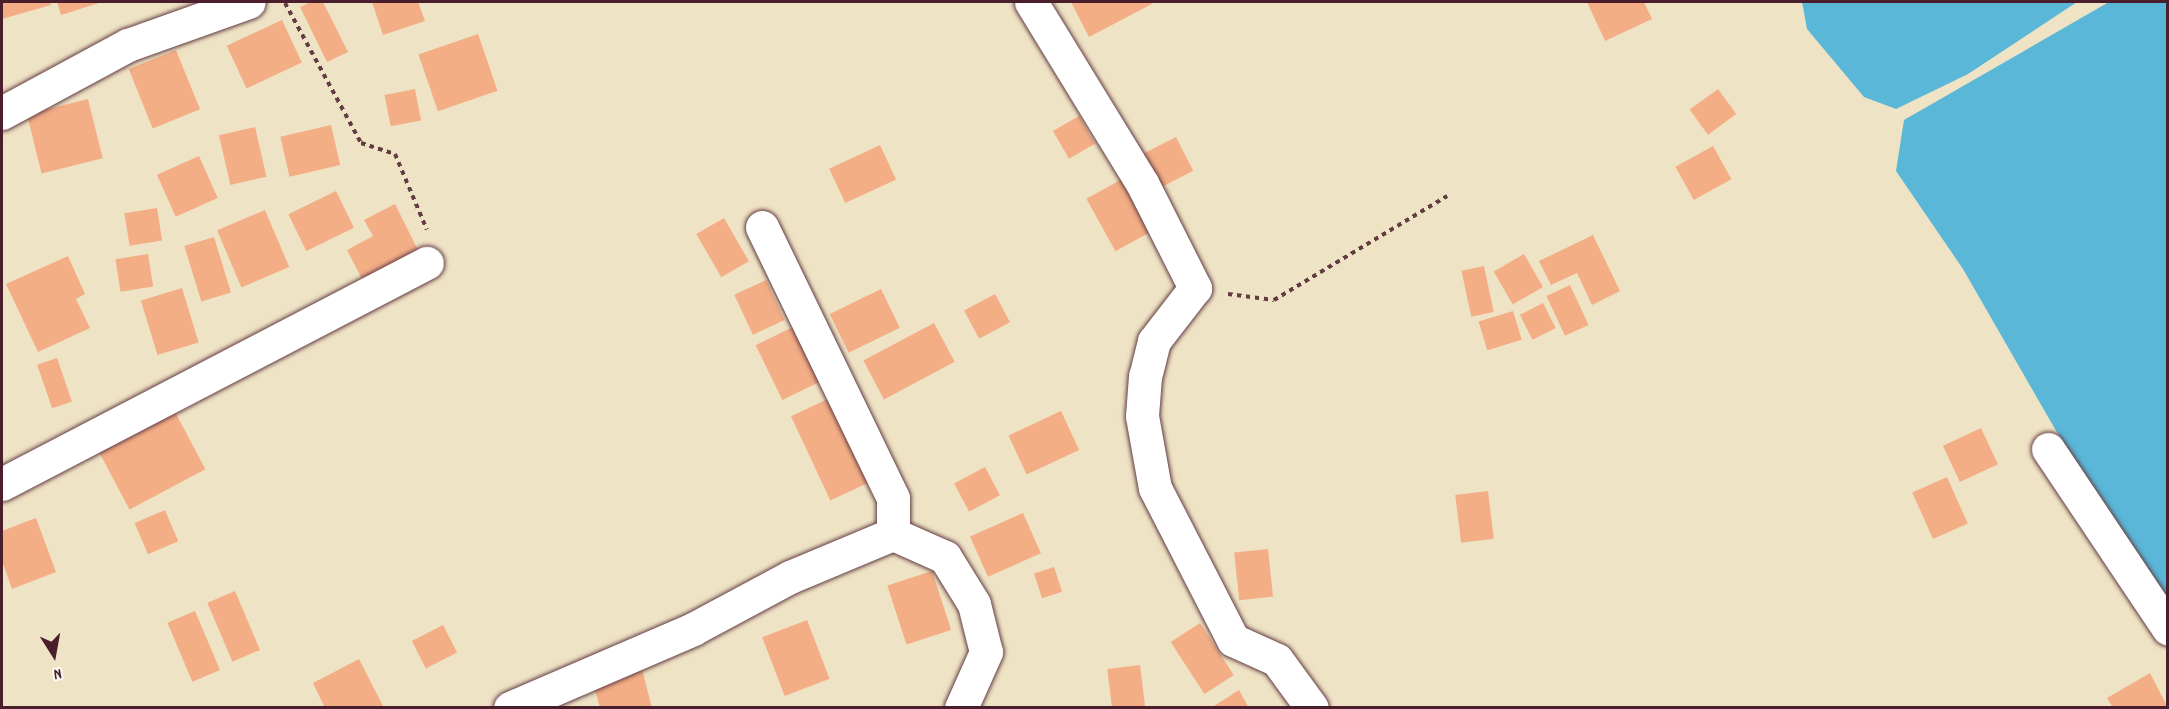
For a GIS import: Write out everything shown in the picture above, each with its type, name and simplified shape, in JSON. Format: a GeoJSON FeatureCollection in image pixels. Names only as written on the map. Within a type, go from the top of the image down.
{"type":"FeatureCollection","features":[{"type":"Feature","properties":{"kind":"street"},"geometry":{"type":"LineString","coordinates":[[2,113],[128,45],[249,2]]}},
{"type":"Feature","properties":{"kind":"street"},"geometry":{"type":"LineString","coordinates":[[1031,2],[1142,183],[1195,288],[1154,340],[1144,376],[1142,416],[1155,488],[1233,640],[1277,660],[1312,708]]}},
{"type":"Feature","properties":{"kind":"street"},"geometry":{"type":"LineString","coordinates":[[762,227],[893,498],[893,534]]}},
{"type":"Feature","properties":{"kind":"street"},"geometry":{"type":"LineString","coordinates":[[2,484],[427,263]]}},
{"type":"Feature","properties":{"kind":"street"},"geometry":{"type":"LineString","coordinates":[[2048,449],[2168,628]]}},
{"type":"Feature","properties":{"kind":"street"},"geometry":{"type":"LineString","coordinates":[[510,708],[693,629],[790,577],[893,534],[945,557],[974,604],[986,652],[961,708]]}},
{"type":"Feature","properties":{"kind":"path"},"geometry":{"type":"LineString","coordinates":[[284,2],[361,143],[395,154],[431,241],[427,263]]}},
{"type":"Feature","properties":{"kind":"path"},"geometry":{"type":"LineString","coordinates":[[1195,288],[1274,300],[1447,196]]}},
{"type":"Feature","properties":{"kind":"water"},"geometry":{"type":"Polygon","coordinates":[[[1802,2],[2077,2],[1968,74],[1896,109],[1864,97],[1807,29],[1802,2]]]}},
{"type":"Feature","properties":{"kind":"water"},"geometry":{"type":"Polygon","coordinates":[[[2109,2],[2167,2],[2167,608],[2055,429],[1963,269],[1896,171],[1904,120],[2109,2]]]}},
{"type":"Feature","properties":{"kind":"building"},"geometry":{"type":"Polygon","coordinates":[[[2,2],[50,2],[51,5],[2,19],[2,2]]]}},
{"type":"Feature","properties":{"kind":"building"},"geometry":{"type":"Polygon","coordinates":[[[57,2],[102,2],[61,15],[57,2]]]}},
{"type":"Feature","properties":{"kind":"building"},"geometry":{"type":"Polygon","coordinates":[[[311,2],[323,2],[348,52],[327,62],[300,7],[311,2]]]}},
{"type":"Feature","properties":{"kind":"building"},"geometry":{"type":"Polygon","coordinates":[[[372,2],[418,2],[425,21],[383,35],[372,2]]]}},
{"type":"Feature","properties":{"kind":"building"},"geometry":{"type":"Polygon","coordinates":[[[1071,2],[1151,2],[1152,4],[1089,37],[1071,2]]]}},
{"type":"Feature","properties":{"kind":"building"},"geometry":{"type":"Polygon","coordinates":[[[1587,2],[1644,2],[1652,19],[1605,41],[1587,2]]]}},
{"type":"Feature","properties":{"kind":"building"},"geometry":{"type":"Polygon","coordinates":[[[282,20],[302,63],[247,88],[227,46],[282,20]]]}},
{"type":"Feature","properties":{"kind":"building"},"geometry":{"type":"Polygon","coordinates":[[[478,34],[498,91],[438,111],[418,55],[478,34]]]}},
{"type":"Feature","properties":{"kind":"building"},"geometry":{"type":"Polygon","coordinates":[[[176,50],[200,109],[153,128],[129,69],[176,50]]]}},
{"type":"Feature","properties":{"kind":"building"},"geometry":{"type":"Polygon","coordinates":[[[415,89],[421,120],[391,126],[385,95],[415,89]]]}},
{"type":"Feature","properties":{"kind":"building"},"geometry":{"type":"Polygon","coordinates":[[[1718,89],[1736,114],[1708,135],[1690,110],[1718,89]]]}},
{"type":"Feature","properties":{"kind":"building"},"geometry":{"type":"Polygon","coordinates":[[[88,99],[103,158],[42,173],[27,114],[88,99]]]}},
{"type":"Feature","properties":{"kind":"building"},"geometry":{"type":"Polygon","coordinates":[[[1079,116],[1095,144],[1069,159],[1053,131],[1079,116]]]}},
{"type":"Feature","properties":{"kind":"building"},"geometry":{"type":"Polygon","coordinates":[[[331,125],[340,165],[290,177],[280,137],[331,125]]]}},
{"type":"Feature","properties":{"kind":"building"},"geometry":{"type":"Polygon","coordinates":[[[255,127],[266,177],[230,185],[219,135],[255,127]]]}},
{"type":"Feature","properties":{"kind":"building"},"geometry":{"type":"Polygon","coordinates":[[[1176,137],[1193,171],[1159,189],[1141,155],[1176,137]]]}},
{"type":"Feature","properties":{"kind":"building"},"geometry":{"type":"Polygon","coordinates":[[[880,145],[896,179],[845,203],[829,169],[880,145]]]}},
{"type":"Feature","properties":{"kind":"building"},"geometry":{"type":"Polygon","coordinates":[[[1713,146],[1731,179],[1694,200],[1675,167],[1713,146]]]}},
{"type":"Feature","properties":{"kind":"building"},"geometry":{"type":"Polygon","coordinates":[[[199,156],[218,198],[176,217],[157,175],[199,156]]]}},
{"type":"Feature","properties":{"kind":"building"},"geometry":{"type":"Polygon","coordinates":[[[1124,178],[1153,230],[1115,251],[1086,199],[1124,178]]]}},
{"type":"Feature","properties":{"kind":"building"},"geometry":{"type":"Polygon","coordinates":[[[336,191],[354,228],[306,251],[288,214],[336,191]]]}},
{"type":"Feature","properties":{"kind":"building"},"geometry":{"type":"Polygon","coordinates":[[[395,204],[418,250],[362,279],[347,250],[373,236],[364,220],[395,204]]]}},
{"type":"Feature","properties":{"kind":"building"},"geometry":{"type":"Polygon","coordinates":[[[157,208],[162,241],[130,246],[124,213],[157,208]]]}},
{"type":"Feature","properties":{"kind":"building"},"geometry":{"type":"Polygon","coordinates":[[[265,210],[289,267],[241,287],[217,230],[265,210]]]}},
{"type":"Feature","properties":{"kind":"building"},"geometry":{"type":"Polygon","coordinates":[[[724,218],[749,261],[721,277],[696,234],[724,218]]]}},
{"type":"Feature","properties":{"kind":"building"},"geometry":{"type":"Polygon","coordinates":[[[1593,235],[1620,291],[1592,305],[1577,273],[1551,285],[1539,261],[1593,235]]]}},
{"type":"Feature","properties":{"kind":"building"},"geometry":{"type":"Polygon","coordinates":[[[214,237],[231,292],[201,302],[184,246],[214,237]]]}},
{"type":"Feature","properties":{"kind":"building"},"geometry":{"type":"Polygon","coordinates":[[[148,254],[153,287],[121,292],[115,259],[148,254]]]}},
{"type":"Feature","properties":{"kind":"building"},"geometry":{"type":"Polygon","coordinates":[[[1524,254],[1543,287],[1513,304],[1494,272],[1524,254]]]}},
{"type":"Feature","properties":{"kind":"building"},"geometry":{"type":"Polygon","coordinates":[[[68,256],[85,294],[76,299],[90,328],[38,352],[6,284],[68,256]]]}},
{"type":"Feature","properties":{"kind":"building"},"geometry":{"type":"Polygon","coordinates":[[[1484,266],[1494,312],[1471,317],[1462,271],[1484,266]]]}},
{"type":"Feature","properties":{"kind":"building"},"geometry":{"type":"Polygon","coordinates":[[[766,280],[785,320],[753,335],[734,295],[766,280]]]}},
{"type":"Feature","properties":{"kind":"building"},"geometry":{"type":"Polygon","coordinates":[[[1570,285],[1589,325],[1565,336],[1546,296],[1570,285]]]}},
{"type":"Feature","properties":{"kind":"building"},"geometry":{"type":"Polygon","coordinates":[[[182,288],[199,343],[158,355],[141,301],[182,288]]]}},
{"type":"Feature","properties":{"kind":"building"},"geometry":{"type":"Polygon","coordinates":[[[881,289],[900,328],[849,353],[830,314],[881,289]]]}},
{"type":"Feature","properties":{"kind":"building"},"geometry":{"type":"Polygon","coordinates":[[[995,294],[1010,322],[979,339],[964,310],[995,294]]]}},
{"type":"Feature","properties":{"kind":"building"},"geometry":{"type":"Polygon","coordinates":[[[1543,303],[1556,328],[1533,340],[1520,315],[1543,303]]]}},
{"type":"Feature","properties":{"kind":"building"},"geometry":{"type":"Polygon","coordinates":[[[1513,311],[1522,340],[1487,350],[1479,322],[1513,311]]]}},
{"type":"Feature","properties":{"kind":"building"},"geometry":{"type":"Polygon","coordinates":[[[934,323],[955,362],[884,399],[863,361],[934,323]]]}},
{"type":"Feature","properties":{"kind":"building"},"geometry":{"type":"Polygon","coordinates":[[[797,325],[824,380],[782,400],[756,345],[797,325]]]}},
{"type":"Feature","properties":{"kind":"building"},"geometry":{"type":"Polygon","coordinates":[[[57,358],[72,401],[52,408],[37,365],[57,358]]]}},
{"type":"Feature","properties":{"kind":"building"},"geometry":{"type":"Polygon","coordinates":[[[830,398],[869,482],[830,500],[791,416],[830,398]]]}},
{"type":"Feature","properties":{"kind":"building"},"geometry":{"type":"Polygon","coordinates":[[[174,410],[205,469],[130,510],[98,450],[174,410]]]}},
{"type":"Feature","properties":{"kind":"building"},"geometry":{"type":"Polygon","coordinates":[[[1061,411],[1079,450],[1027,474],[1008,436],[1061,411]]]}},
{"type":"Feature","properties":{"kind":"building"},"geometry":{"type":"Polygon","coordinates":[[[1981,428],[1998,464],[1960,482],[1943,446],[1981,428]]]}},
{"type":"Feature","properties":{"kind":"building"},"geometry":{"type":"Polygon","coordinates":[[[985,467],[1000,495],[969,512],[954,483],[985,467]]]}},
{"type":"Feature","properties":{"kind":"building"},"geometry":{"type":"Polygon","coordinates":[[[1947,477],[1968,524],[1933,539],[1912,492],[1947,477]]]}},
{"type":"Feature","properties":{"kind":"building"},"geometry":{"type":"Polygon","coordinates":[[[1488,491],[1494,539],[1461,543],[1455,495],[1488,491]]]}},
{"type":"Feature","properties":{"kind":"building"},"geometry":{"type":"Polygon","coordinates":[[[165,510],[178,541],[148,554],[135,523],[165,510]]]}},
{"type":"Feature","properties":{"kind":"building"},"geometry":{"type":"Polygon","coordinates":[[[1023,513],[1041,553],[988,577],[970,537],[1023,513]]]}},
{"type":"Feature","properties":{"kind":"building"},"geometry":{"type":"Polygon","coordinates":[[[36,518],[56,572],[12,589],[2,561],[2,531],[36,518]]]}},
{"type":"Feature","properties":{"kind":"building"},"geometry":{"type":"Polygon","coordinates":[[[1268,549],[1273,597],[1239,600],[1234,553],[1268,549]]]}},
{"type":"Feature","properties":{"kind":"building"},"geometry":{"type":"Polygon","coordinates":[[[1054,567],[1062,592],[1042,598],[1034,573],[1054,567]]]}},
{"type":"Feature","properties":{"kind":"building"},"geometry":{"type":"Polygon","coordinates":[[[932,571],[951,630],[906,644],[887,586],[932,571]]]}},
{"type":"Feature","properties":{"kind":"building"},"geometry":{"type":"Polygon","coordinates":[[[235,591],[260,650],[232,662],[207,603],[235,591]]]}},
{"type":"Feature","properties":{"kind":"building"},"geometry":{"type":"Polygon","coordinates":[[[195,611],[220,670],[192,682],[167,623],[195,611]]]}},
{"type":"Feature","properties":{"kind":"building"},"geometry":{"type":"Polygon","coordinates":[[[807,620],[830,679],[785,696],[762,637],[807,620]]]}},
{"type":"Feature","properties":{"kind":"building"},"geometry":{"type":"Polygon","coordinates":[[[1200,623],[1234,675],[1204,694],[1171,642],[1200,623]]]}},
{"type":"Feature","properties":{"kind":"building"},"geometry":{"type":"Polygon","coordinates":[[[443,625],[457,653],[426,669],[412,641],[443,625]]]}},
{"type":"Feature","properties":{"kind":"building"},"geometry":{"type":"Polygon","coordinates":[[[359,659],[384,708],[325,708],[313,683],[359,659]]]}},
{"type":"Feature","properties":{"kind":"building"},"geometry":{"type":"Polygon","coordinates":[[[1140,665],[1145,708],[1112,708],[1107,669],[1140,665]]]}},
{"type":"Feature","properties":{"kind":"building"},"geometry":{"type":"Polygon","coordinates":[[[642,669],[652,708],[600,708],[593,682],[642,669]]]}},
{"type":"Feature","properties":{"kind":"building"},"geometry":{"type":"Polygon","coordinates":[[[2150,673],[2168,708],[2113,708],[2107,698],[2150,673]]]}},
{"type":"Feature","properties":{"kind":"building"},"geometry":{"type":"Polygon","coordinates":[[[1239,690],[1249,708],[1211,708],[1239,690]]]}}]}
